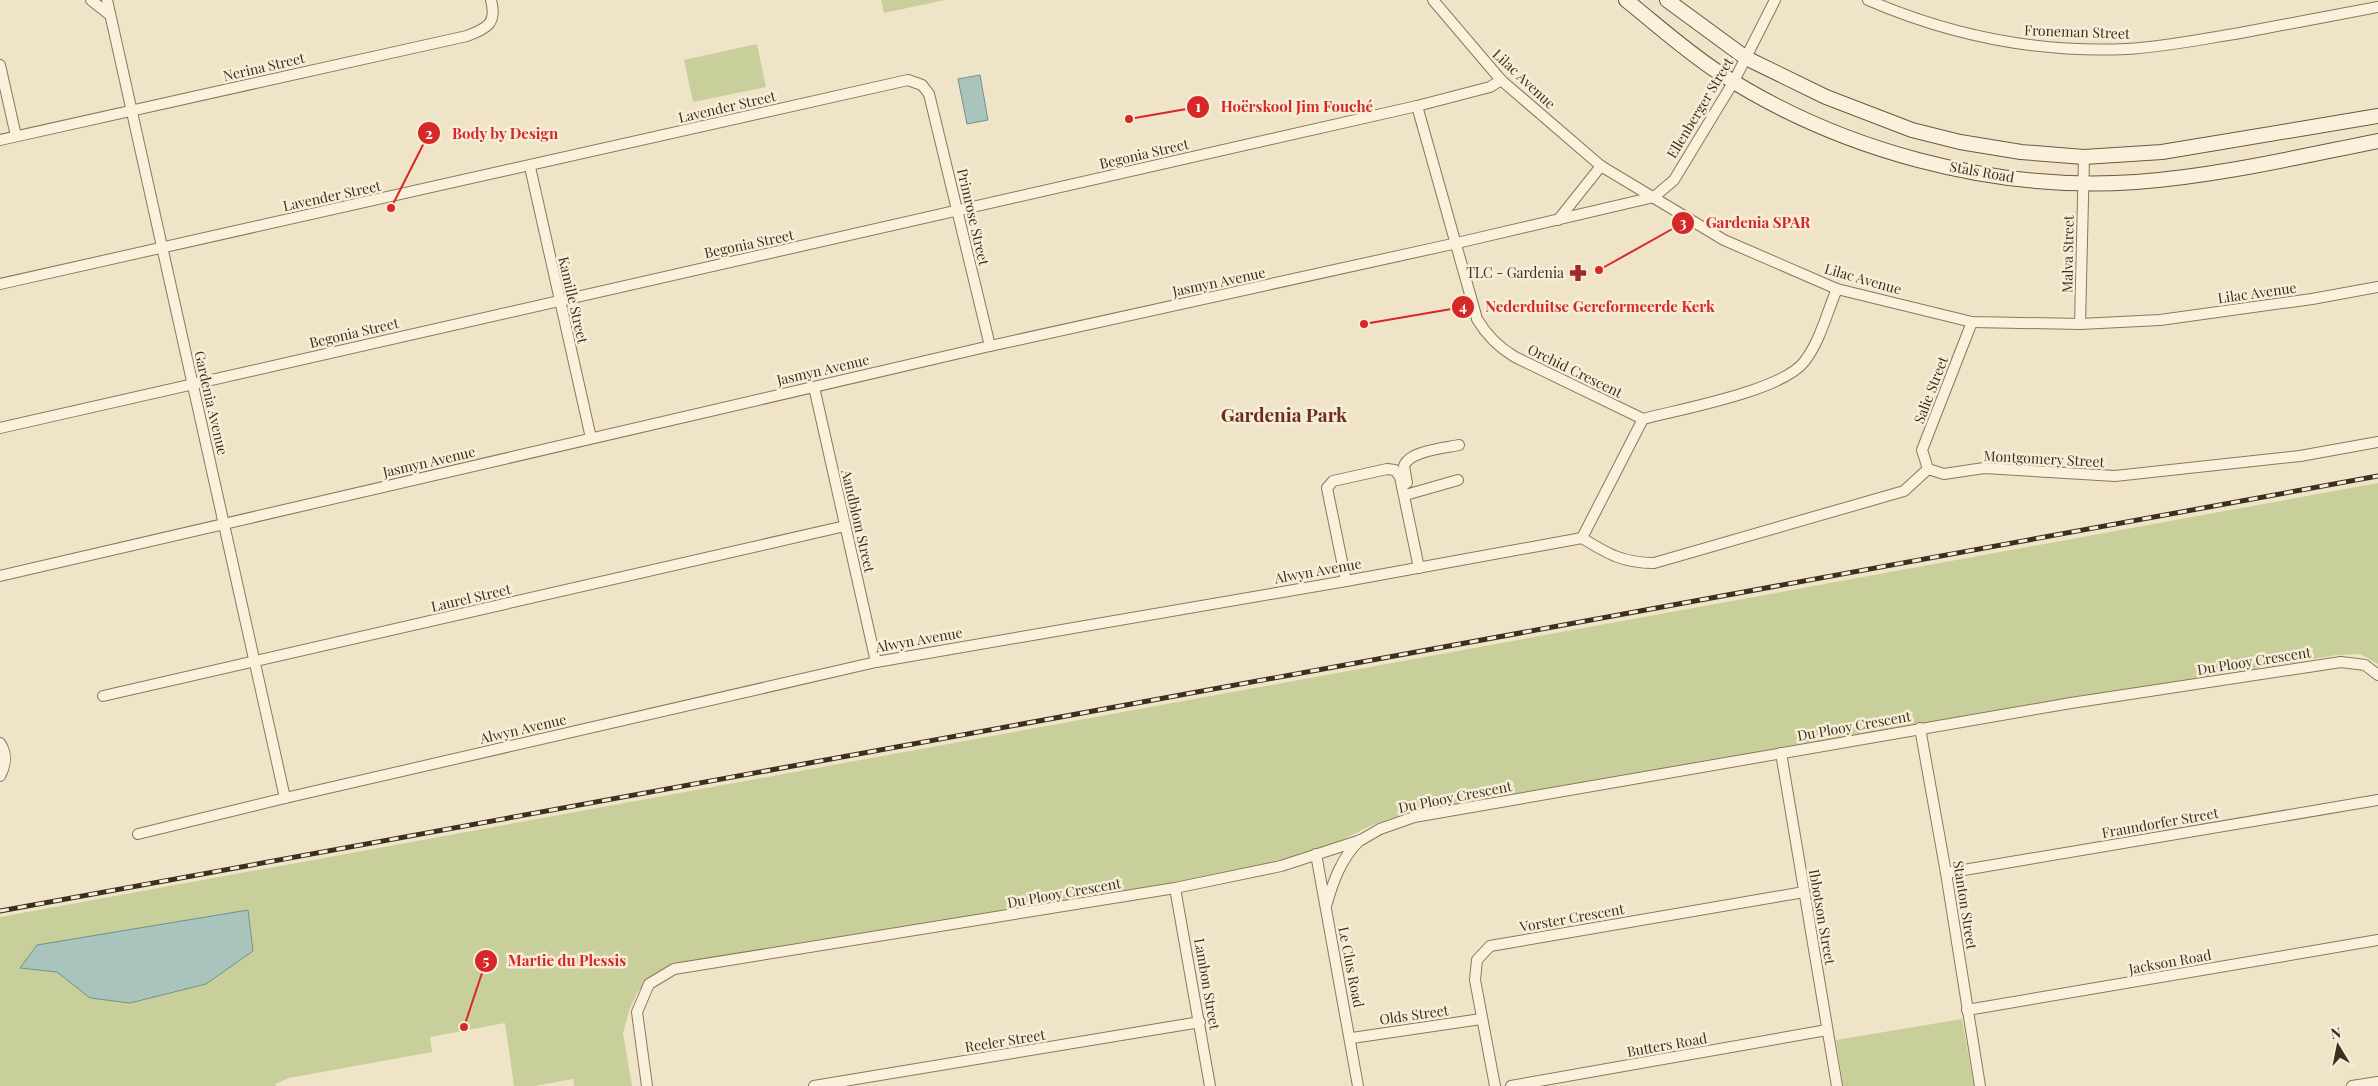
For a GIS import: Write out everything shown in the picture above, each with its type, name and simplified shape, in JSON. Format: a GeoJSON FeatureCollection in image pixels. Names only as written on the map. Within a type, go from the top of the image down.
{"type":"FeatureCollection","features":[{"type":"Feature","properties":{"kind":"street"},"geometry":{"type":"LineString","coordinates":[[91,0],[110,15]]}},
{"type":"Feature","properties":{"kind":"street","name":"Gardenia Avenue"},"geometry":{"type":"LineString","coordinates":[[106,0],[285,798]]}},
{"type":"Feature","properties":{"kind":"street","name":"Nerina Street"},"geometry":{"type":"LineString","coordinates":[[0,140],[467,36],[484,30],[490,23],[494,11],[492,0]]}},
{"type":"Feature","properties":{"kind":"street","name":"Lilac Avenue"},"geometry":{"type":"LineString","coordinates":[[1433,0],[1501,80],[1601,166],[1724,240],[1837,288],[1972,322],[2080,324],[2160,320],[2312,299],[2378,287]]}},
{"type":"Feature","properties":{"kind":"street","name":"Stals Road"},"geometry":{"type":"LineString","coordinates":[[1626,0],[1717,71],[1824,128],[1892,151],[1951,167],[1994,175],[2083,184],[2136,182],[2200,175],[2377,141]]}},
{"type":"Feature","properties":{"kind":"street","name":"Stals Road"},"geometry":{"type":"LineString","coordinates":[[1667,0],[1746,58],[1826,97],[1912,130],[1960,142],[2012,151],[2084,157],[2162,152],[2378,116]]}},
{"type":"Feature","properties":{"kind":"street","name":"Ellenberger Street"},"geometry":{"type":"LineString","coordinates":[[1654,197],[1674,180],[1734,81],[1775,0]]}},
{"type":"Feature","properties":{"kind":"street","name":"Froneman Street"},"geometry":{"type":"LineString","coordinates":[[1868,0],[1897,12],[1978,36],[2039,46],[2101,49],[2182,43],[2378,8]]}},
{"type":"Feature","properties":{"kind":"street"},"geometry":{"type":"LineString","coordinates":[[0,65],[16,136]]}},
{"type":"Feature","properties":{"kind":"street","name":"Begonia Street"},"geometry":{"type":"LineString","coordinates":[[0,428],[559,300],[958,212],[1417,106],[1490,87],[1501,80]]}},
{"type":"Feature","properties":{"kind":"street","name":"Lavender Street"},"geometry":{"type":"LineString","coordinates":[[0,284],[530,167],[897,82],[915,81],[922,84],[929,94]]}},
{"type":"Feature","properties":{"kind":"street","name":"Primrose Street"},"geometry":{"type":"LineString","coordinates":[[929,94],[990,346]]}},
{"type":"Feature","properties":{"kind":"street","name":"Orchid Crescent"},"geometry":{"type":"LineString","coordinates":[[1417,106],[1477,319],[1493,342],[1516,357],[1643,419]]}},
{"type":"Feature","properties":{"kind":"street"},"geometry":{"type":"LineString","coordinates":[[2317,127],[2378,122]]}},
{"type":"Feature","properties":{"kind":"street","name":"Malva Street"},"geometry":{"type":"LineString","coordinates":[[2080,324],[2084,157]]}},
{"type":"Feature","properties":{"kind":"street"},"geometry":{"type":"LineString","coordinates":[[1558,220],[1601,166]]}},
{"type":"Feature","properties":{"kind":"street","name":"Kamille Street"},"geometry":{"type":"LineString","coordinates":[[530,167],[591,438]]}},
{"type":"Feature","properties":{"kind":"street","name":"Jasmyn Avenue"},"geometry":{"type":"LineString","coordinates":[[0,576],[814,386],[1654,197]]}},
{"type":"Feature","properties":{"kind":"street"},"geometry":{"type":"LineString","coordinates":[[1837,288],[1814,345],[1804,363],[1786,377],[1765,387],[1643,419],[1582,538],[1612,556],[1632,563],[1654,563],[1904,492],[1928,469]]}},
{"type":"Feature","properties":{"kind":"street","name":"Salie Street"},"geometry":{"type":"LineString","coordinates":[[1928,469],[1922,450],[1972,322]]}},
{"type":"Feature","properties":{"kind":"street","name":"Aandblom Street"},"geometry":{"type":"LineString","coordinates":[[814,386],[876,662]]}},
{"type":"Feature","properties":{"kind":"street","name":"Montgomery Street"},"geometry":{"type":"LineString","coordinates":[[1928,469],[1944,474],[1984,468],[2115,476],[2291,457],[2378,442]]}},
{"type":"Feature","properties":{"kind":"street"},"geometry":{"type":"LineString","coordinates":[[1421,567],[1404,466],[1406,461],[1432,450],[1459,445]]}},
{"type":"Feature","properties":{"kind":"street"},"geometry":{"type":"LineString","coordinates":[[1346,581],[1327,488],[1333,481],[1387,469],[1395,470],[1400,477],[1421,567]]}},
{"type":"Feature","properties":{"kind":"street"},"geometry":{"type":"LineString","coordinates":[[1409,494],[1458,480]]}},
{"type":"Feature","properties":{"kind":"street","name":"Laurel Street"},"geometry":{"type":"LineString","coordinates":[[103,696],[845,526]]}},
{"type":"Feature","properties":{"kind":"street","name":"Alwyn Avenue"},"geometry":{"type":"LineString","coordinates":[[138,834],[285,798],[876,662],[1346,581],[1582,538]]}},
{"type":"Feature","properties":{"kind":"street","name":"Du Plooy Crescent"},"geometry":{"type":"LineString","coordinates":[[647,1086],[637,1012],[649,984],[674,969],[1175,888],[1281,866],[1361,840],[1394,823],[1421,815],[1920,728],[2340,662],[2365,665],[2378,674]]}},
{"type":"Feature","properties":{"kind":"street","name":"Stanton Street"},"geometry":{"type":"LineString","coordinates":[[1920,728],[1946,873],[1980,1086]]}},
{"type":"Feature","properties":{"kind":"street"},"geometry":{"type":"LineString","coordinates":[[0,742],[5,766],[0,776]]}},
{"type":"Feature","properties":{"kind":"street","name":"Ibbotson Street"},"geometry":{"type":"LineString","coordinates":[[1781,753],[1837,1086]]}},
{"type":"Feature","properties":{"kind":"street","name":"Fraundorfer Street"},"geometry":{"type":"LineString","coordinates":[[1946,873],[2378,800]]}},
{"type":"Feature","properties":{"kind":"street"},"geometry":{"type":"LineString","coordinates":[[1326,909],[1338,871],[1351,849],[1361,840]]}},
{"type":"Feature","properties":{"kind":"street","name":"Le Clus Road"},"geometry":{"type":"LineString","coordinates":[[1316,854],[1352,1038],[1358,1086]]}},
{"type":"Feature","properties":{"kind":"street","name":"Lambon Street"},"geometry":{"type":"LineString","coordinates":[[1175,888],[1210,1086]]}},
{"type":"Feature","properties":{"kind":"street","name":"Vorster Crescent"},"geometry":{"type":"LineString","coordinates":[[1495,1086],[1481,1019],[1476,970],[1477,960],[1490,946],[1804,892]]}},
{"type":"Feature","properties":{"kind":"street","name":"Jackson Road"},"geometry":{"type":"LineString","coordinates":[[1967,1010],[2378,940]]}},
{"type":"Feature","properties":{"kind":"street","name":"Olds Street"},"geometry":{"type":"LineString","coordinates":[[1352,1038],[1481,1019]]}},
{"type":"Feature","properties":{"kind":"street","name":"Reeler Street"},"geometry":{"type":"LineString","coordinates":[[814,1086],[1200,1022]]}},
{"type":"Feature","properties":{"kind":"street","name":"Butters Road"},"geometry":{"type":"LineString","coordinates":[[1511,1086],[1828,1030]]}},
{"type":"Feature","properties":{"kind":"street"},"geometry":{"type":"LineString","coordinates":[[2352,1086],[2378,1082]]}},
{"type":"Feature","properties":{"kind":"green space"},"geometry":{"type":"Polygon","coordinates":[[[881,0],[945,0],[884,13],[881,0]]]}},
{"type":"Feature","properties":{"kind":"green space"},"geometry":{"type":"Polygon","coordinates":[[[757,44],[766,87],[693,102],[684,60],[757,44]]]}},
{"type":"Feature","properties":{"kind":"green space"},"geometry":{"type":"Polygon","coordinates":[[[2378,483],[2378,664],[2360,654],[2337,655],[1410,812],[1372,825],[1309,857],[1286,863],[673,968],[651,978],[638,991],[630,1008],[623,1033],[632,1086],[574,1086],[573,1079],[535,1086],[514,1086],[505,1023],[430,1037],[432,1052],[289,1078],[275,1084],[276,1086],[0,1086],[0,917],[2378,483]]]}},
{"type":"Feature","properties":{"kind":"green space"},"geometry":{"type":"Polygon","coordinates":[[[1962,1019],[1974,1086],[1843,1086],[1836,1040],[1962,1019]]]}},
{"type":"Feature","properties":{"kind":"water"},"geometry":{"type":"Polygon","coordinates":[[[980,75],[988,120],[967,124],[958,79],[980,75]]]}},
{"type":"Feature","properties":{"kind":"water"},"geometry":{"type":"Polygon","coordinates":[[[248,910],[253,951],[206,984],[130,1003],[90,998],[57,972],[20,968],[37,945],[248,910]]]}},
{"type":"Feature","properties":{"kind":"railway"},"geometry":{"type":"LineString","coordinates":[[0,911],[2378,476]]}},
{"type":"Feature","properties":{"kind":"place","name":"Hoërskool Jim Fouché"},"geometry":{"type":"Point","coordinates":[1129,119]}},
{"type":"Feature","properties":{"kind":"place","name":"Body by Design"},"geometry":{"type":"Point","coordinates":[391,208]}},
{"type":"Feature","properties":{"kind":"place","name":"Gardenia SPAR"},"geometry":{"type":"Point","coordinates":[1599,270]}},
{"type":"Feature","properties":{"kind":"place","name":"TLC - Gardenia"},"geometry":{"type":"Point","coordinates":[1578,273]}},
{"type":"Feature","properties":{"kind":"place","name":"Nederduitse Gereformeerde Kerk"},"geometry":{"type":"Point","coordinates":[1364,324]}},
{"type":"Feature","properties":{"kind":"place","name":"Martie du Plessis"},"geometry":{"type":"Point","coordinates":[464,1027]}},
{"type":"Feature","properties":{"kind":"district","name":"Gardenia Park"},"geometry":{"type":"Point","coordinates":[1284,415]}}]}
